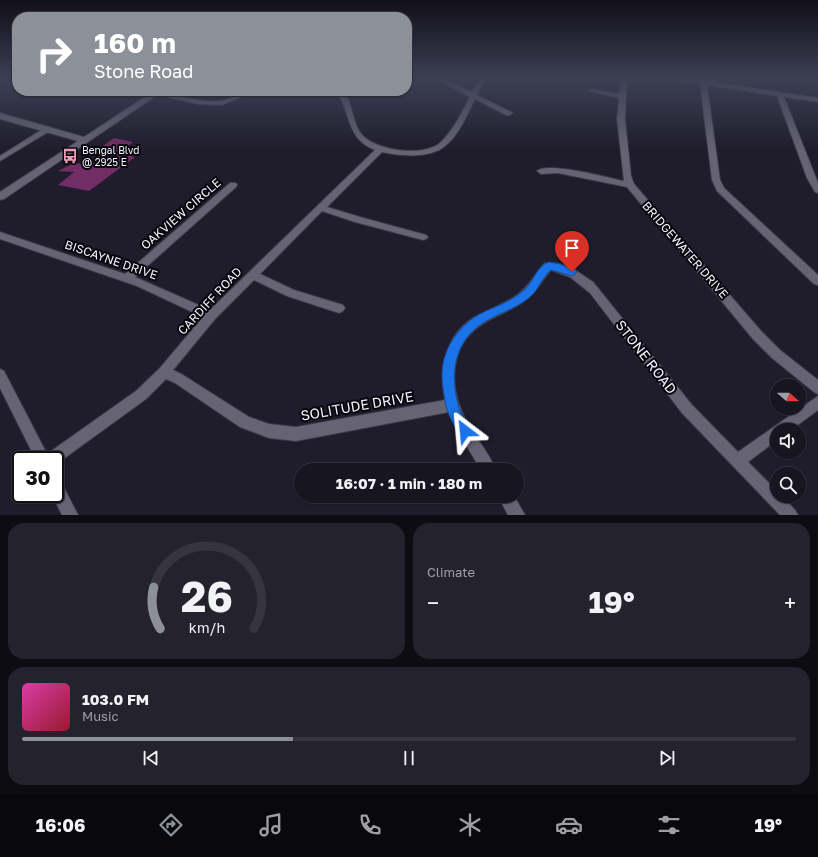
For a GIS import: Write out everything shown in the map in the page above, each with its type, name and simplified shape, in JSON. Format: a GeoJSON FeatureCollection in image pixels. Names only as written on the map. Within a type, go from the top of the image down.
{"type":"FeatureCollection","features":[{"type":"Feature","properties":{"kind":"main road"},"geometry":{"type":"LineString","coordinates":[[0,197],[141,103]]}},
{"type":"Feature","properties":{"kind":"main road"},"geometry":{"type":"LineString","coordinates":[[0,116],[86,140]]}},
{"type":"Feature","properties":{"kind":"street"},"geometry":{"type":"LineString","coordinates":[[348,103],[354,129],[360,137],[380,149],[404,152],[436,149],[449,138],[469,103]]}},
{"type":"Feature","properties":{"kind":"street"},"geometry":{"type":"LineString","coordinates":[[488,103],[509,113]]}},
{"type":"Feature","properties":{"kind":"street"},"geometry":{"type":"LineString","coordinates":[[541,171],[558,170],[630,185],[621,119],[622,103]]}},
{"type":"Feature","properties":{"kind":"street"},"geometry":{"type":"LineString","coordinates":[[706,103],[716,180],[720,189],[818,281]]}},
{"type":"Feature","properties":{"kind":"street"},"geometry":{"type":"LineString","coordinates":[[783,103],[811,178],[818,190]]}},
{"type":"Feature","properties":{"kind":"street"},"geometry":{"type":"LineString","coordinates":[[0,159],[49,129]]}},
{"type":"Feature","properties":{"kind":"street","name":"CARDIFF ROAD"},"geometry":{"type":"LineString","coordinates":[[63,451],[141,395],[164,372],[211,316],[380,149]]}},
{"type":"Feature","properties":{"kind":"street","name":"BRIDGEWATER DRIVE"},"geometry":{"type":"LineString","coordinates":[[630,185],[757,335],[776,354],[818,388]]}},
{"type":"Feature","properties":{"kind":"street","name":"OAKVIEW CIRCLE"},"geometry":{"type":"LineString","coordinates":[[127,278],[233,186]]}},
{"type":"Feature","properties":{"kind":"street"},"geometry":{"type":"LineString","coordinates":[[322,208],[358,220],[423,237]]}},
{"type":"Feature","properties":{"kind":"street","name":"BISCAYNE DRIVE"},"geometry":{"type":"LineString","coordinates":[[0,235],[157,289],[211,316]]}},
{"type":"Feature","properties":{"kind":"street","name":"STONE ROAD"},"geometry":{"type":"LineString","coordinates":[[452,405],[448,376],[449,362],[453,350],[460,338],[470,327],[483,318],[528,294],[537,283],[542,272],[549,266],[560,268],[572,272],[584,280],[594,290],[677,398],[790,515]]}},
{"type":"Feature","properties":{"kind":"street"},"geometry":{"type":"LineString","coordinates":[[253,275],[291,293],[339,308]]}},
{"type":"Feature","properties":{"kind":"street","name":"SOLITUDE DRIVE"},"geometry":{"type":"LineString","coordinates":[[164,372],[179,379],[245,422],[269,430],[296,434],[452,405]]}},
{"type":"Feature","properties":{"kind":"street"},"geometry":{"type":"LineString","coordinates":[[0,375],[38,451]]}},
{"type":"Feature","properties":{"kind":"street"},"geometry":{"type":"LineString","coordinates":[[790,423],[818,402]]}},
{"type":"Feature","properties":{"kind":"street"},"geometry":{"type":"LineString","coordinates":[[452,405],[457,418],[485,463]]}},
{"type":"Feature","properties":{"kind":"street"},"geometry":{"type":"LineString","coordinates":[[737,461],[770,437]]}},
{"type":"Feature","properties":{"kind":"street"},"geometry":{"type":"LineString","coordinates":[[64,503],[70,515]]}},
{"type":"Feature","properties":{"kind":"street"},"geometry":{"type":"LineString","coordinates":[[509,503],[517,515]]}},
{"type":"Feature","properties":{"kind":"building"},"geometry":{"type":"Polygon","coordinates":[[[114,138],[133,142],[120,153],[135,157],[89,191],[58,185],[74,172],[58,171],[74,163],[86,164],[110,148],[103,146],[114,138]]]}},
{"type":"Feature","properties":{"kind":"place","name":"Bengal Blvd @ 2925 E"},"geometry":{"type":"Point","coordinates":[70,156]}},
{"type":"Feature","properties":{"kind":"route"},"geometry":{"type":"LineString","coordinates":[[465,431],[457,418],[452,405],[448,376],[449,362],[453,350],[460,338],[470,327],[483,318],[528,294],[537,283],[542,272],[549,266],[572,272]]}}]}
